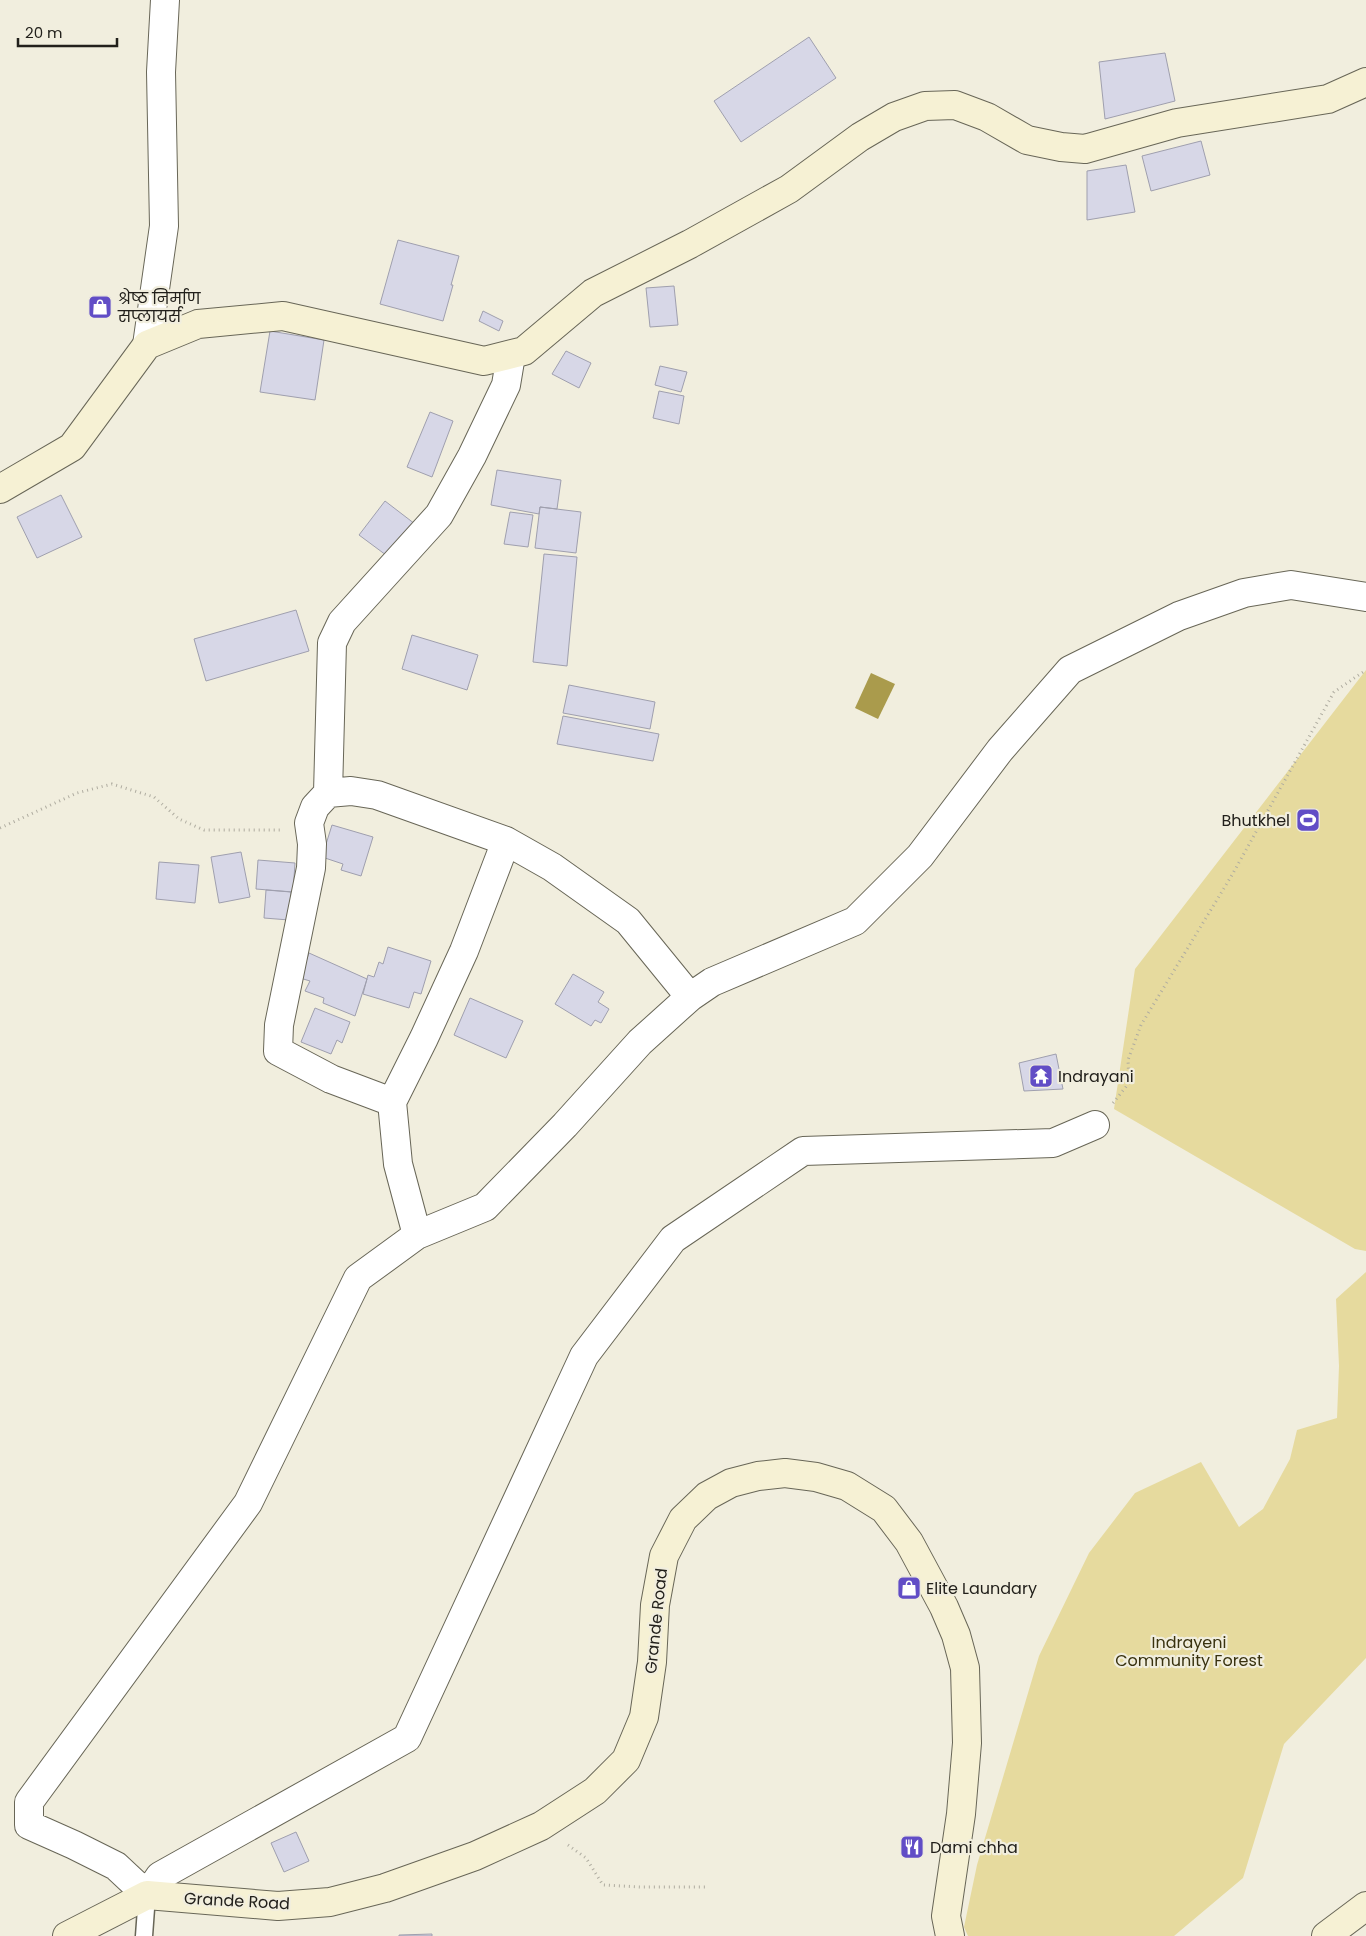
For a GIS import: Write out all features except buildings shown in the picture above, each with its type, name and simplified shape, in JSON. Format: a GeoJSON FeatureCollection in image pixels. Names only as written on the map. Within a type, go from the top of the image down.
{"type":"FeatureCollection","features":[{"type":"Feature","properties":{"kind":"street"},"geometry":{"type":"LineString","coordinates":[[0,489],[72,447],[147,345],[164,226],[161,72],[165,0]]}},
{"type":"Feature","properties":{"kind":"street"},"geometry":{"type":"LineString","coordinates":[[147,345],[198,324],[283,316],[484,361],[517,353],[593,293],[690,244],[789,189],[860,137],[894,117],[925,106],[955,105],[987,117],[1027,140],[1085,150],[1177,123],[1328,99],[1366,82]]}},
{"type":"Feature","properties":{"kind":"street"},"geometry":{"type":"LineString","coordinates":[[392,1102],[331,1079],[278,1051],[279,1025],[312,868],[312,844],[309,823],[315,807],[328,793],[332,643],[342,622],[438,514],[472,456],[506,385],[517,353]]}},
{"type":"Feature","properties":{"kind":"street"},"geometry":{"type":"LineString","coordinates":[[147,1895],[116,1866],[29,1825],[29,1802],[248,1503],[358,1278],[417,1235],[485,1207],[565,1125],[640,1042],[690,997],[712,982],[855,921],[920,856],[1000,750],[1070,670],[1178,616],[1244,593],[1290,585],[1366,597]]}},
{"type":"Feature","properties":{"kind":"street"},"geometry":{"type":"LineString","coordinates":[[328,793],[351,792],[377,795],[506,841],[552,867],[628,921],[690,997]]}},
{"type":"Feature","properties":{"kind":"street"},"geometry":{"type":"LineString","coordinates":[[417,1235],[398,1164],[392,1102],[464,951],[506,841]]}},
{"type":"Feature","properties":{"kind":"street"},"geometry":{"type":"LineString","coordinates":[[67,1936],[147,1895],[160,1876],[407,1738],[584,1356],[673,1239],[803,1151],[1053,1143],[1095,1125]]}},
{"type":"Feature","properties":{"kind":"street","name":"Grande Road"},"geometry":{"type":"LineString","coordinates":[[147,1895],[278,1906],[330,1902],[385,1888],[475,1856],[541,1826],[595,1791],[626,1760],[644,1717],[652,1662],[655,1605],[664,1556],[683,1519],[707,1496],[731,1483],[758,1476],[785,1473],[816,1477],[848,1486],[884,1509],[909,1542],[944,1607],[958,1643],[965,1668],[967,1743],[961,1814],[946,1916],[950,1936]]}},
{"type":"Feature","properties":{"kind":"street"},"geometry":{"type":"LineString","coordinates":[[1326,1936],[1366,1906]]}},
{"type":"Feature","properties":{"kind":"lane"},"geometry":{"type":"LineString","coordinates":[[144,1936],[147,1895]]}},
{"type":"Feature","properties":{"kind":"path"},"geometry":{"type":"LineString","coordinates":[[1095,1125],[1129,1083],[1128,1060],[1141,1025],[1232,875],[1334,692],[1366,670]]}},
{"type":"Feature","properties":{"kind":"path"},"geometry":{"type":"LineString","coordinates":[[0,828],[77,792],[112,784],[154,797],[179,819],[204,830],[292,830],[309,823]]}},
{"type":"Feature","properties":{"kind":"path"},"geometry":{"type":"LineString","coordinates":[[541,1826],[586,1858],[603,1885],[641,1887],[707,1886]]}},
{"type":"Feature","properties":{"kind":"green space","name":"Bhutkhel"},"geometry":{"type":"Polygon","coordinates":[[[1366,670],[1366,1251],[1355,1249],[1114,1109],[1135,969],[1366,670]]]}},
{"type":"Feature","properties":{"kind":"green space","name":"Indrayeni Community Forest"},"geometry":{"type":"Polygon","coordinates":[[[1366,1272],[1366,1658],[1284,1744],[1243,1878],[1174,1936],[968,1936],[964,1927],[977,1865],[1039,1656],[1089,1553],[1135,1493],[1201,1462],[1239,1527],[1263,1509],[1290,1459],[1297,1430],[1337,1418],[1339,1366],[1336,1299],[1366,1272]]]}},
{"type":"Feature","properties":{"kind":"shaded area"},"geometry":{"type":"Polygon","coordinates":[[[871,673],[895,684],[878,719],[855,708],[871,673]]]}},
{"type":"Feature","properties":{"kind":"place","name":"श्रेष्ठ निर्माण सप्लायर्स"},"geometry":{"type":"Point","coordinates":[100,307]}},
{"type":"Feature","properties":{"kind":"place","name":"Bhutkhel"},"geometry":{"type":"Point","coordinates":[1308,820]}},
{"type":"Feature","properties":{"kind":"place","name":"Indrayani"},"geometry":{"type":"Point","coordinates":[1041,1076]}},
{"type":"Feature","properties":{"kind":"place","name":"Elite Laundary"},"geometry":{"type":"Point","coordinates":[909,1588]}},
{"type":"Feature","properties":{"kind":"place","name":"Dami chha"},"geometry":{"type":"Point","coordinates":[912,1847]}}]}
